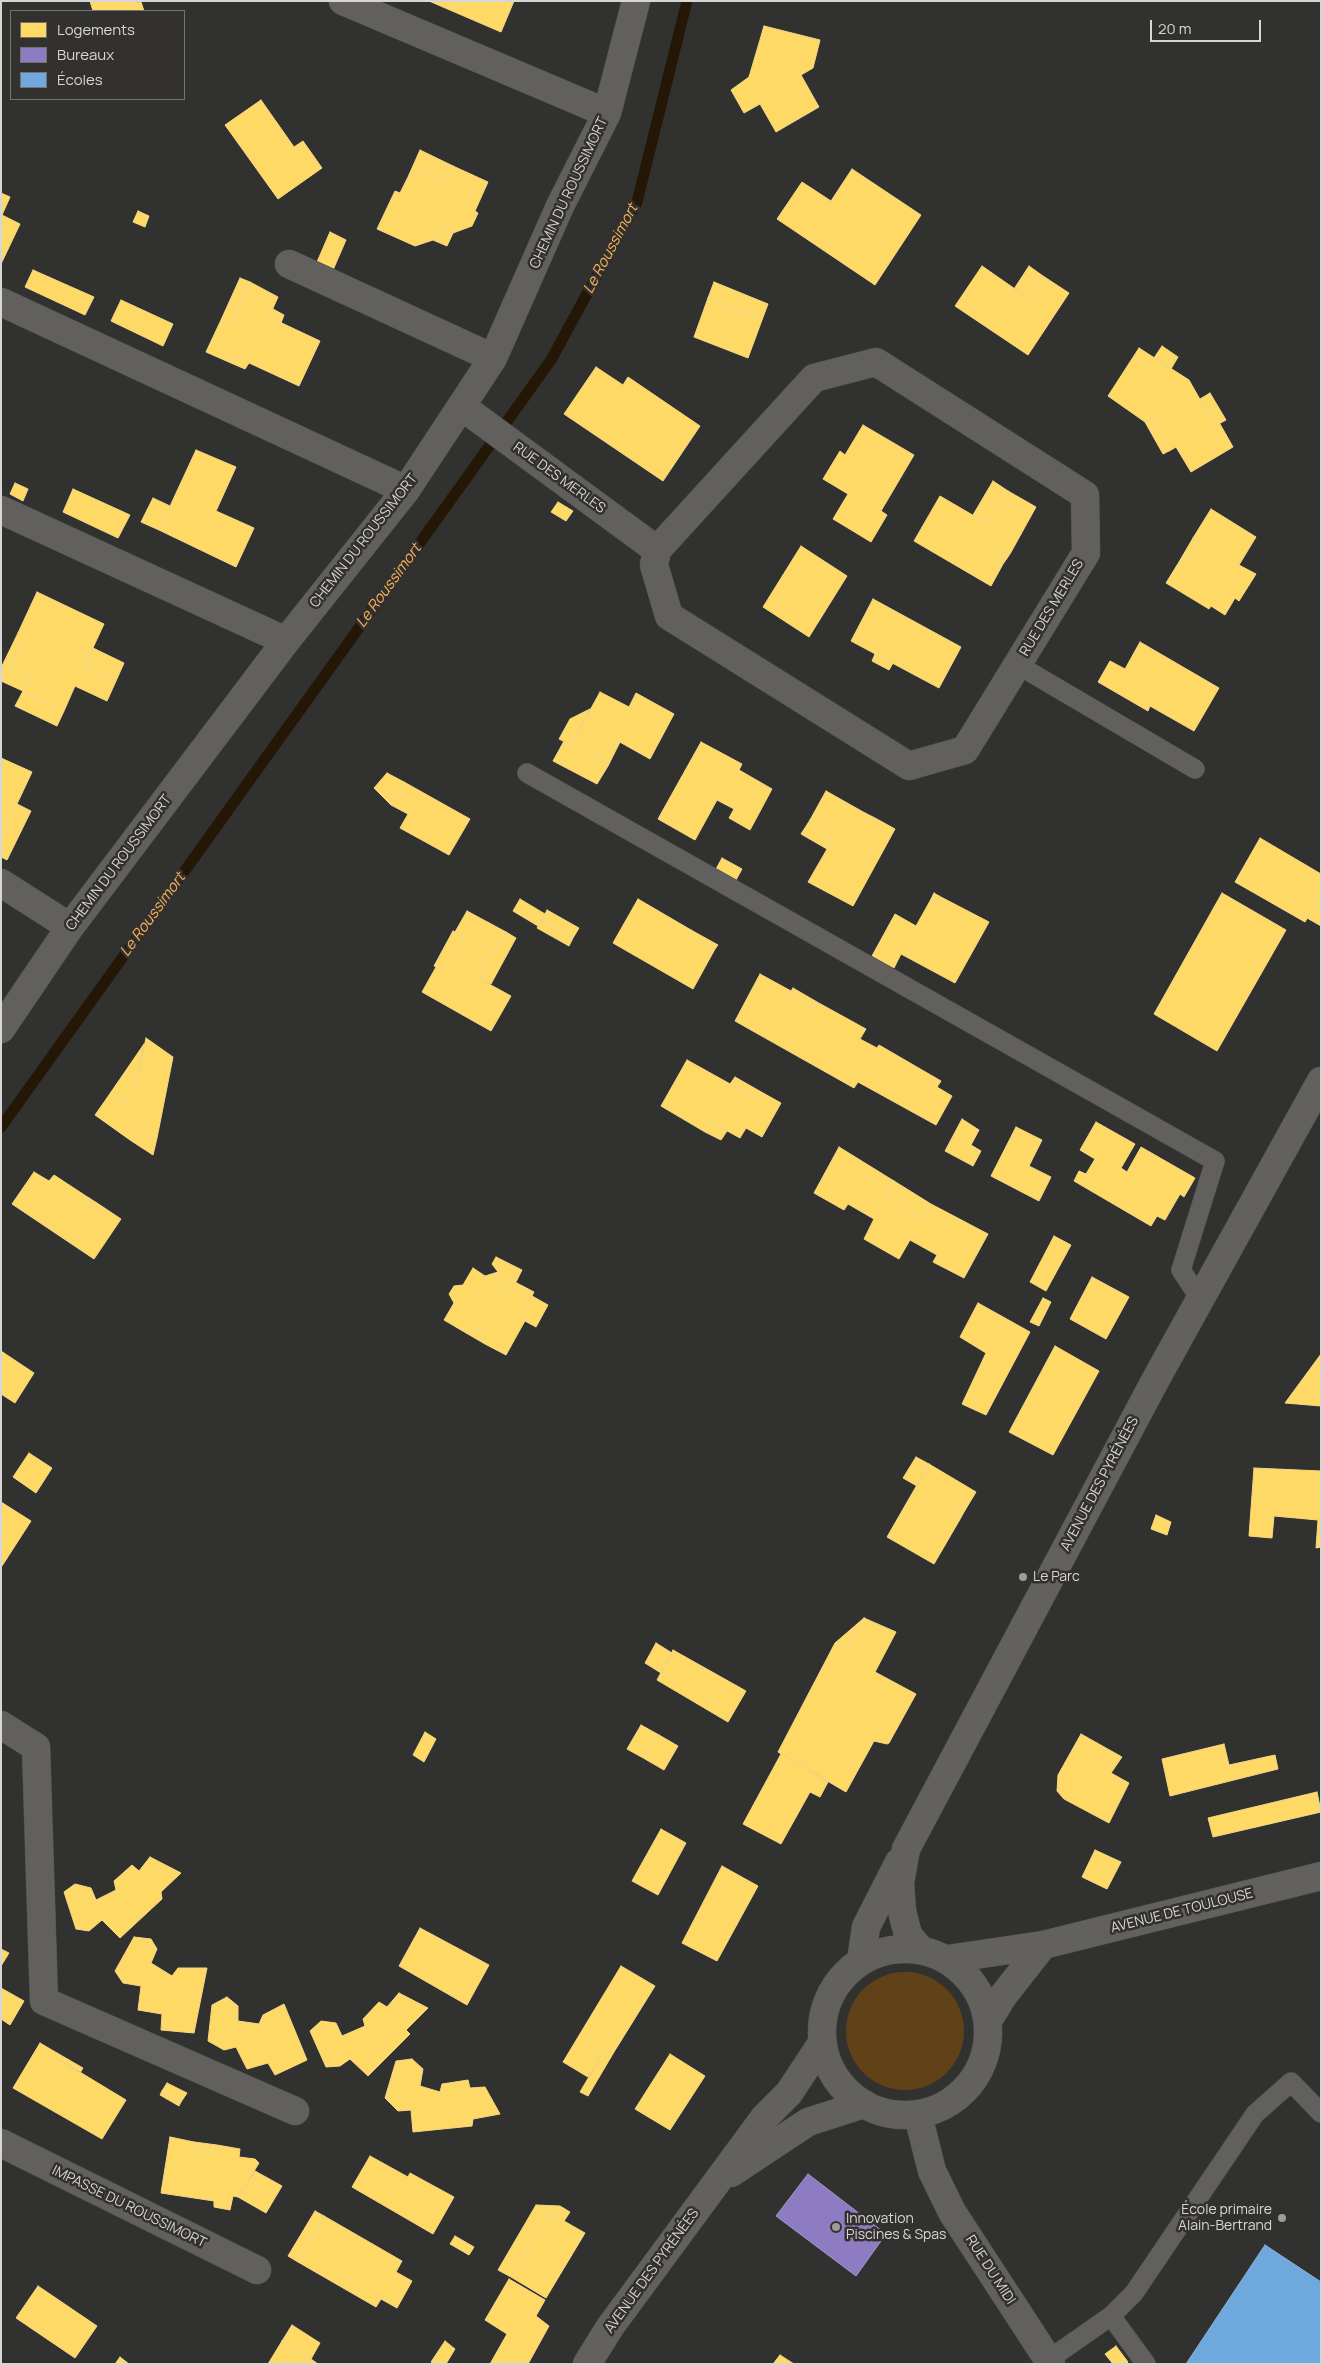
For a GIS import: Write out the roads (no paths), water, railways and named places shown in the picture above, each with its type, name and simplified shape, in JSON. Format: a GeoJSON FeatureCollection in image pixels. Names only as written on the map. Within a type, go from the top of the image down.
{"type":"FeatureCollection","features":[{"type":"Feature","properties":{"kind":"main road","name":"AVENUE DES PYRÉNÉES"},"geometry":{"type":"LineString","coordinates":[[920,1950],[908,1935],[902,1911],[900,1883],[906,1850],[1200,1299],[1321,1081]]}},
{"type":"Feature","properties":{"kind":"main road"},"geometry":{"type":"LineString","coordinates":[[860,1961],[866,1926],[906,1850]]}},
{"type":"Feature","properties":{"kind":"main road","name":"AVENUE DE TOULOUSE"},"geometry":{"type":"LineString","coordinates":[[948,1959],[1043,1945],[1321,1876]]}},
{"type":"Feature","properties":{"kind":"main road"},"geometry":{"type":"LineString","coordinates":[[989,2019],[1003,1996],[1043,1945]]}},
{"type":"Feature","properties":{"kind":"main road"},"geometry":{"type":"LineString","coordinates":[[901,1948],[920,1950],[948,1959],[976,1985],[989,2019],[988,2048],[978,2076],[959,2097],[945,2106],[918,2116],[900,2117],[872,2110],[844,2091],[830,2070],[822,2043],[821,2027],[828,1999],[839,1980],[860,1961],[901,1948]]}},
{"type":"Feature","properties":{"kind":"main road","name":"AVENUE DES PYRÉNÉES"},"geometry":{"type":"LineString","coordinates":[[588,2364],[610,2327],[764,2118],[789,2093],[822,2043]]}},
{"type":"Feature","properties":{"kind":"main road"},"geometry":{"type":"LineString","coordinates":[[719,2180],[808,2122],[864,2104]]}},
{"type":"Feature","properties":{"kind":"street"},"geometry":{"type":"LineString","coordinates":[[343,1],[607,113]]}},
{"type":"Feature","properties":{"kind":"street","name":"CHEMIN DU ROUSSIMORT"},"geometry":{"type":"LineString","coordinates":[[1,1030],[70,927],[286,641],[406,490],[494,358],[560,206],[607,113],[636,1]]}},
{"type":"Feature","properties":{"kind":"street"},"geometry":{"type":"LineString","coordinates":[[289,264],[494,358]]}},
{"type":"Feature","properties":{"kind":"street"},"geometry":{"type":"LineString","coordinates":[[1,302],[406,490]]}},
{"type":"Feature","properties":{"kind":"street","name":"RUE DES MERLES"},"geometry":{"type":"LineString","coordinates":[[876,362],[1085,496],[1086,553],[966,750],[909,766],[669,616],[654,565],[657,550],[814,378],[876,362]]}},
{"type":"Feature","properties":{"kind":"street","name":"RUE DES MERLES"},"geometry":{"type":"LineString","coordinates":[[461,406],[657,550]]}},
{"type":"Feature","properties":{"kind":"street"},"geometry":{"type":"LineString","coordinates":[[1,510],[286,641]]}},
{"type":"Feature","properties":{"kind":"street"},"geometry":{"type":"LineString","coordinates":[[1,883],[70,927]]}},
{"type":"Feature","properties":{"kind":"street"},"geometry":{"type":"LineString","coordinates":[[1,1725],[36,1747],[44,2001],[295,2111]]}},
{"type":"Feature","properties":{"kind":"street","name":"RUE DU MIDI"},"geometry":{"type":"LineString","coordinates":[[918,2116],[932,2171],[952,2212],[1048,2363]]}},
{"type":"Feature","properties":{"kind":"street","name":"IMPASSE DU ROUSSIMORT"},"geometry":{"type":"LineString","coordinates":[[1,2143],[257,2270]]}},
{"type":"Feature","properties":{"kind":"lane"},"geometry":{"type":"LineString","coordinates":[[1018,664],[1194,769]]}},
{"type":"Feature","properties":{"kind":"lane"},"geometry":{"type":"LineString","coordinates":[[527,773],[1215,1161],[1181,1270],[1200,1299]]}},
{"type":"Feature","properties":{"kind":"lane"},"geometry":{"type":"LineString","coordinates":[[1048,2363],[1111,2316],[1134,2293],[1255,2114],[1291,2082],[1321,2113]]}},
{"type":"Feature","properties":{"kind":"lane"},"geometry":{"type":"LineString","coordinates":[[1111,2316],[1146,2364]]}},
{"type":"Feature","properties":{"kind":"waterway","name":"Le Roussimort"},"geometry":{"type":"LineString","coordinates":[[1,1127],[551,360],[637,202],[687,1]]}},
{"type":"Feature","properties":{"kind":"place","name":"Le Parc"},"geometry":{"type":"Point","coordinates":[1023,1577]}},
{"type":"Feature","properties":{"kind":"place","name":"École primaire Alain-Bertrand"},"geometry":{"type":"Point","coordinates":[1282,2218]}},
{"type":"Feature","properties":{"kind":"place","name":"Innovation Piscines & Spas"},"geometry":{"type":"Point","coordinates":[836,2227]}}]}
